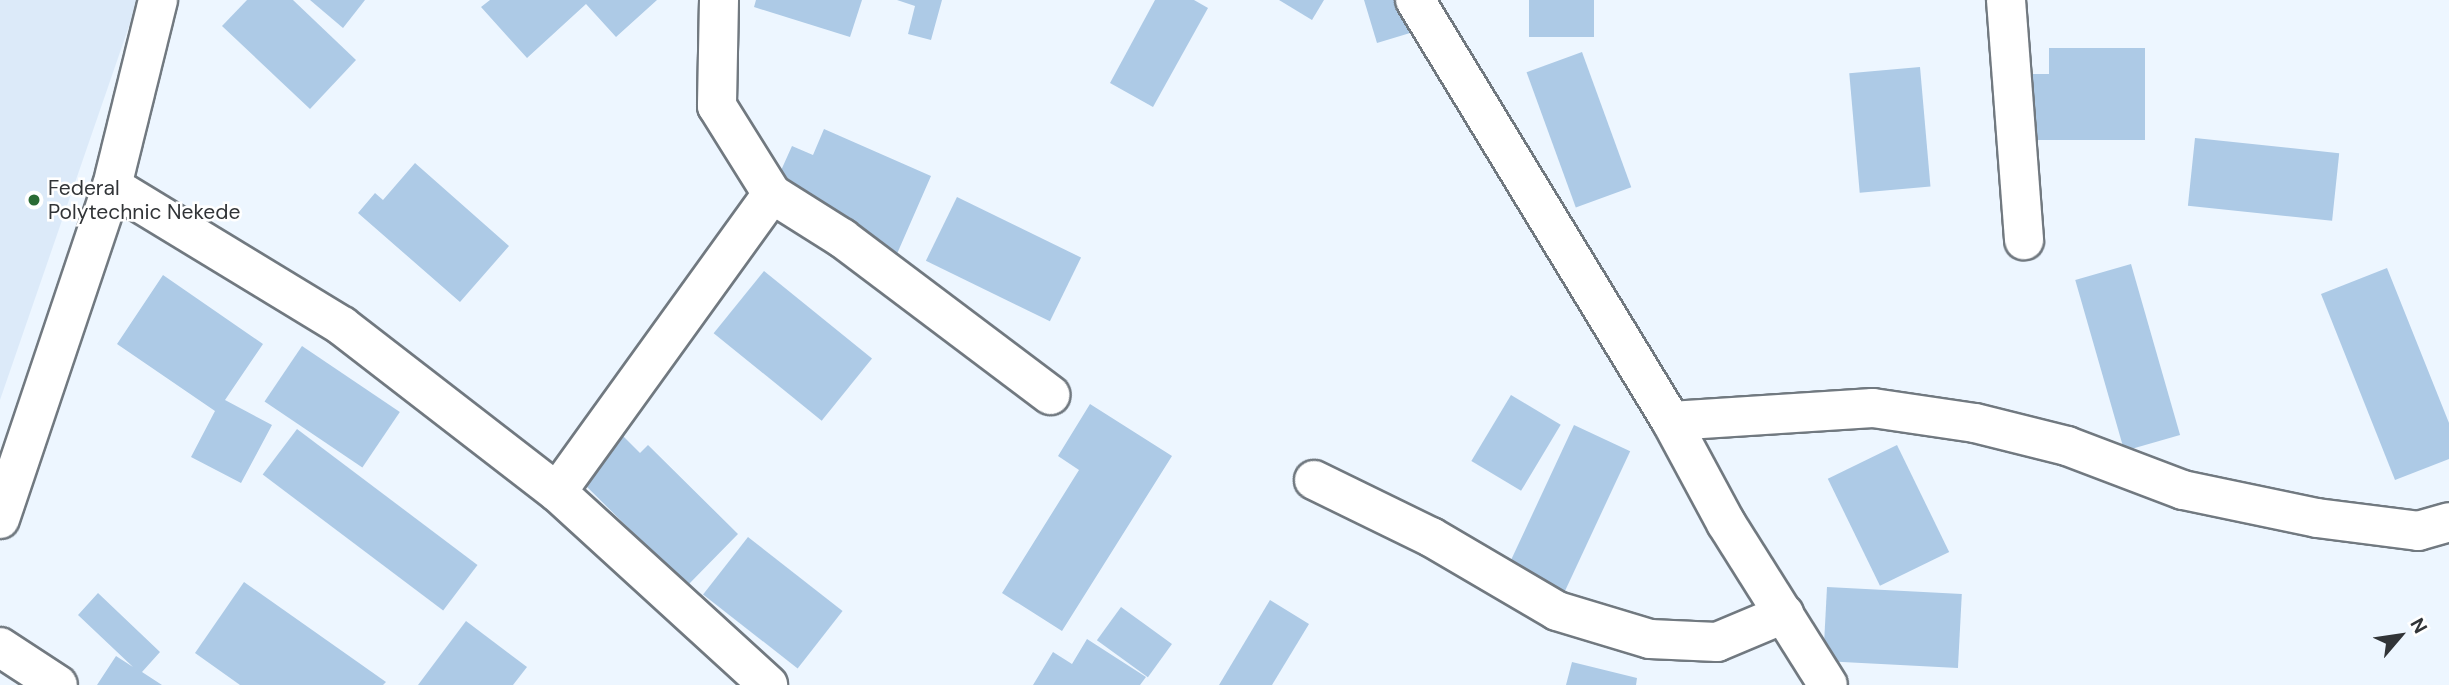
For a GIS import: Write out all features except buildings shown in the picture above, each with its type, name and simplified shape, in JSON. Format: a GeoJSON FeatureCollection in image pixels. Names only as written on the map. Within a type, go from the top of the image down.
{"type":"FeatureCollection","features":[{"type":"Feature","properties":{"kind":"street"},"geometry":{"type":"LineString","coordinates":[[0,519],[113,186],[158,0]]}},
{"type":"Feature","properties":{"kind":"street"},"geometry":{"type":"LineString","coordinates":[[719,0],[717,106],[772,194],[842,238],[1050,395]]}},
{"type":"Feature","properties":{"kind":"street"},"geometry":{"type":"LineString","coordinates":[[1415,0],[1671,421],[1726,523],[1829,685]]}},
{"type":"Feature","properties":{"kind":"street"},"geometry":{"type":"LineString","coordinates":[[2006,0],[2024,240]]}},
{"type":"Feature","properties":{"kind":"street"},"geometry":{"type":"LineString","coordinates":[[113,186],[342,326],[557,492],[768,685]]}},
{"type":"Feature","properties":{"kind":"street"},"geometry":{"type":"LineString","coordinates":[[557,492],[772,194]]}},
{"type":"Feature","properties":{"kind":"street"},"geometry":{"type":"LineString","coordinates":[[1671,421],[1873,408],[1975,423],[2067,446],[2183,490],[2317,518],[2418,531],[2449,522]]}},
{"type":"Feature","properties":{"kind":"street"},"geometry":{"type":"LineString","coordinates":[[1314,480],[1431,537],[1557,611],[1650,639],[1717,642],[1784,614]]}},
{"type":"Feature","properties":{"kind":"street"},"geometry":{"type":"LineString","coordinates":[[0,647],[58,685]]}},
{"type":"Feature","properties":{"kind":"shaded area","name":"Federal Polytechnic Nekede"},"geometry":{"type":"Polygon","coordinates":[[[0,0],[138,0],[0,400],[0,0]]]}},
{"type":"Feature","properties":{"kind":"place","name":"Federal Polytechnic Nekede"},"geometry":{"type":"Point","coordinates":[34,200]}}]}
